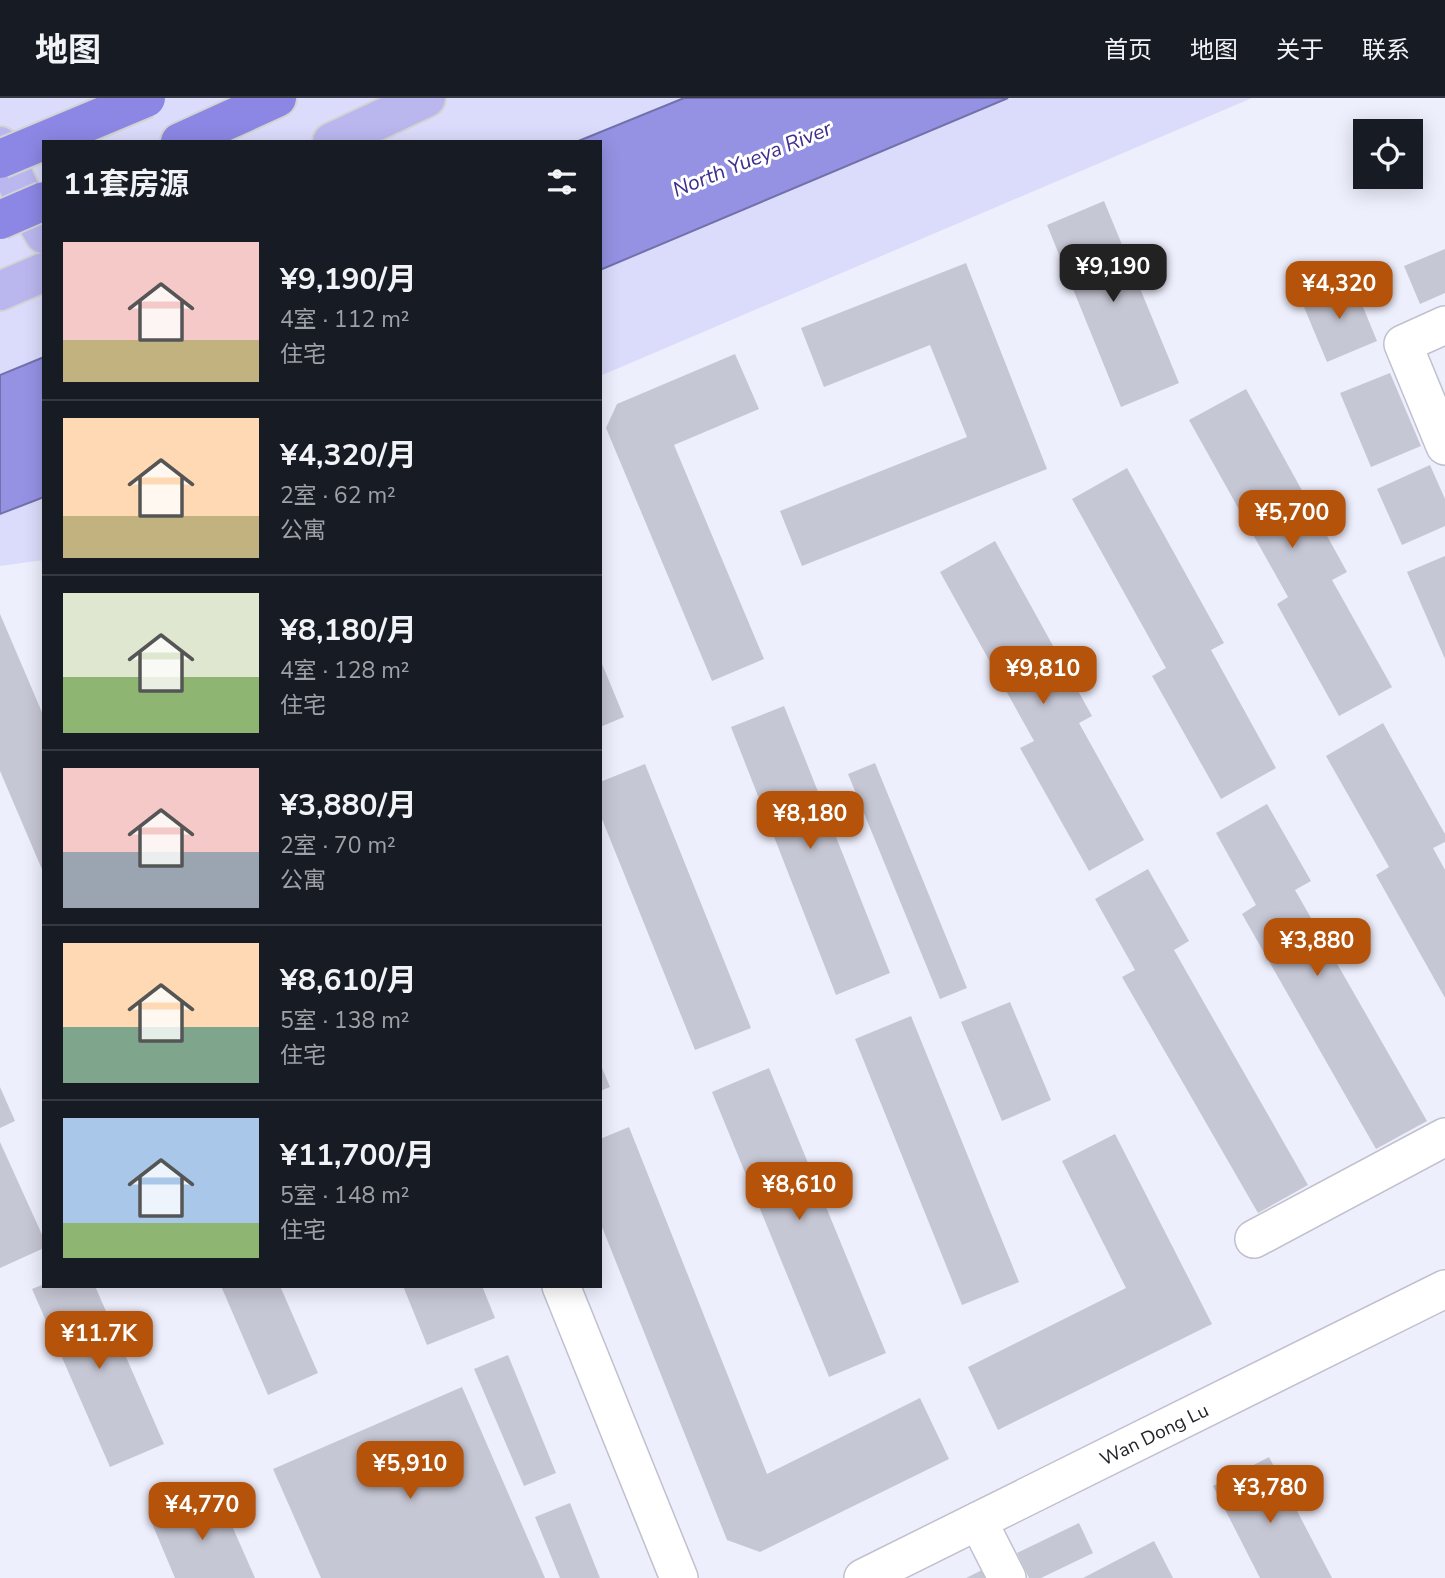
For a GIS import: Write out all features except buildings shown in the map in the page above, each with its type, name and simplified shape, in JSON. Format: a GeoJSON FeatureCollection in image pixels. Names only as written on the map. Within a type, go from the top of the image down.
{"type":"FeatureCollection","features":[{"type":"Feature","properties":{"kind":"highway"},"geometry":{"type":"LineString","coordinates":[[45,140],[146,98]]}},
{"type":"Feature","properties":{"kind":"highway"},"geometry":{"type":"LineString","coordinates":[[184,140],[276,98]]}},
{"type":"Feature","properties":{"kind":"highway"},"geometry":{"type":"LineString","coordinates":[[0,159],[42,141]]}},
{"type":"Feature","properties":{"kind":"highway"},"geometry":{"type":"LineString","coordinates":[[0,220],[42,202]]}},
{"type":"Feature","properties":{"kind":"main road"},"geometry":{"type":"LineString","coordinates":[[336,140],[426,98]]}},
{"type":"Feature","properties":{"kind":"main road"},"geometry":{"type":"LineString","coordinates":[[0,146],[42,231]]}},
{"type":"Feature","properties":{"kind":"main road"},"geometry":{"type":"LineString","coordinates":[[0,291],[42,273]]}},
{"type":"Feature","properties":{"kind":"street"},"geometry":{"type":"LineString","coordinates":[[1445,325],[1403,344],[1445,446]]}},
{"type":"Feature","properties":{"kind":"street"},"geometry":{"type":"LineString","coordinates":[[1254,1239],[1445,1137]]}},
{"type":"Feature","properties":{"kind":"street"},"geometry":{"type":"LineString","coordinates":[[562,1288],[679,1578]]}},
{"type":"Feature","properties":{"kind":"street","name":"Wan Dong Lu"},"geometry":{"type":"LineString","coordinates":[[863,1578],[1445,1289]]}},
{"type":"Feature","properties":{"kind":"street"},"geometry":{"type":"LineString","coordinates":[[978,1521],[1007,1578]]}},
{"type":"Feature","properties":{"kind":"shaded area"},"geometry":{"type":"Polygon","coordinates":[[[0,98],[1252,98],[602,375],[602,140],[42,140],[42,560],[0,566],[0,98]]]}},
{"type":"Feature","properties":{"kind":"water","name":"North Yueya River"},"geometry":{"type":"Polygon","coordinates":[[[684,98],[1008,98],[602,269],[602,140],[581,140],[684,98]]]}},
{"type":"Feature","properties":{"kind":"water"},"geometry":{"type":"Polygon","coordinates":[[[42,358],[42,498],[0,514],[0,375],[42,358]]]}}]}
